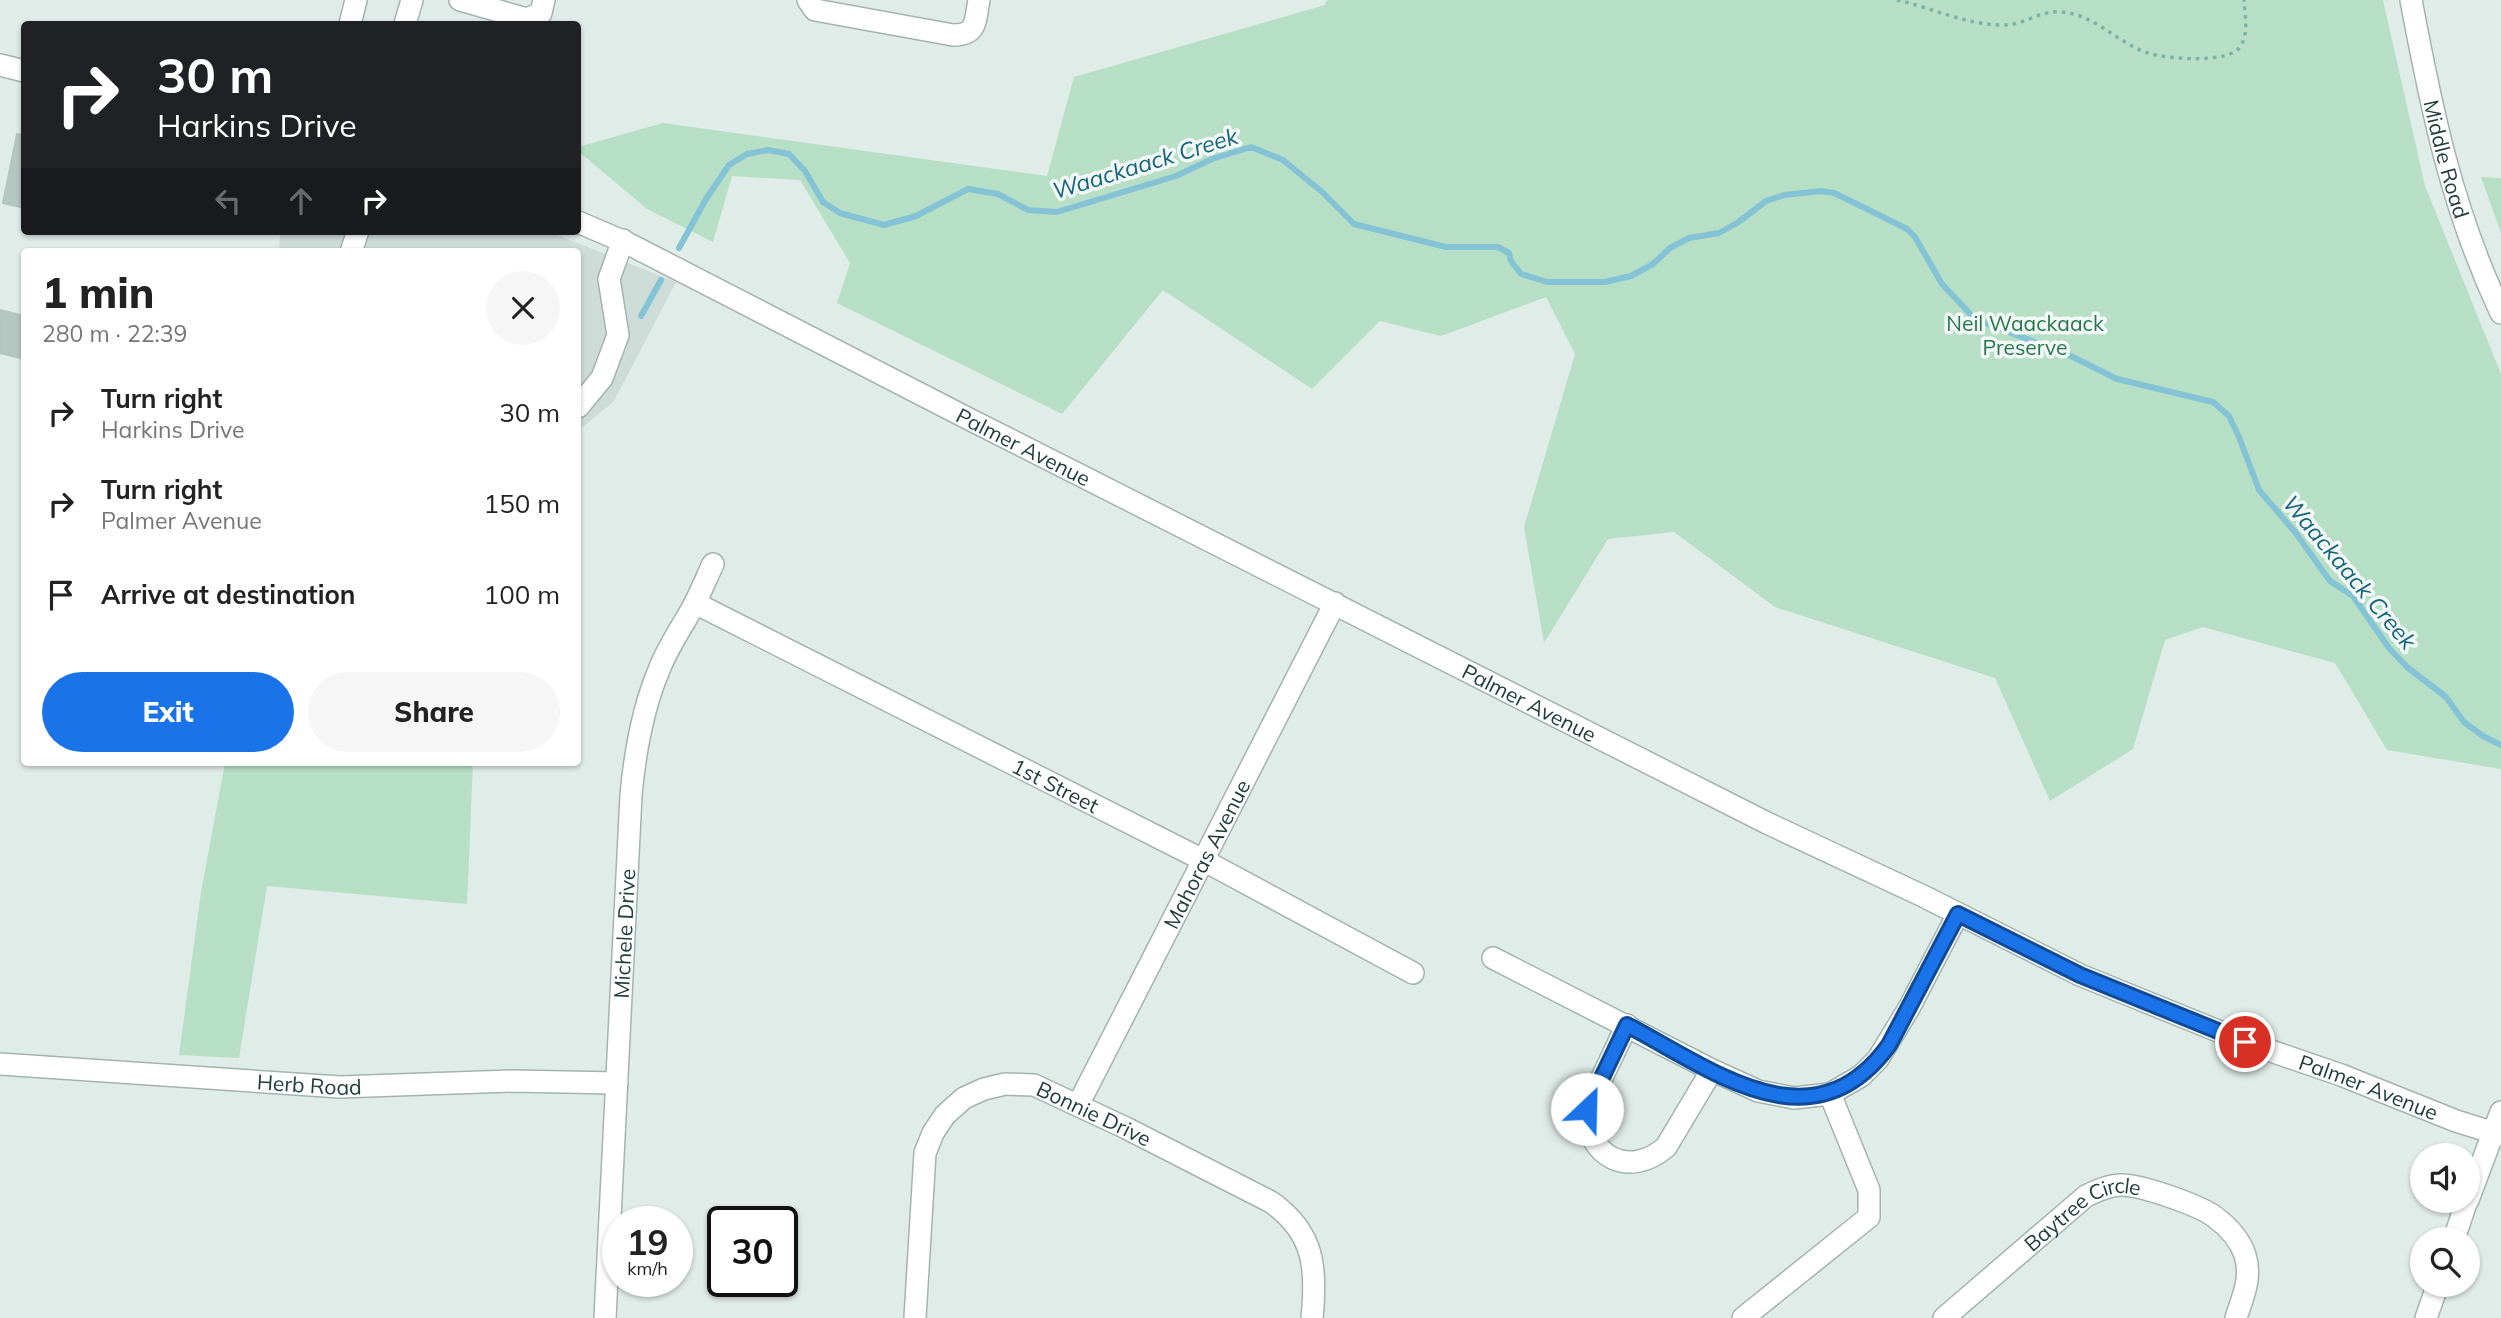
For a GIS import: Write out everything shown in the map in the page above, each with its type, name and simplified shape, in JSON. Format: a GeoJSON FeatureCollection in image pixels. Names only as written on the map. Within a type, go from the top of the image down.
{"type":"FeatureCollection","features":[{"type":"Feature","properties":{"kind":"street"},"geometry":{"type":"LineString","coordinates":[[351,21],[356,0]]}},
{"type":"Feature","properties":{"kind":"street"},"geometry":{"type":"LineString","coordinates":[[406,21],[412,0]]}},
{"type":"Feature","properties":{"kind":"street"},"geometry":{"type":"LineString","coordinates":[[460,0],[527,19],[541,13],[544,0]]}},
{"type":"Feature","properties":{"kind":"street"},"geometry":{"type":"LineString","coordinates":[[808,0],[816,10],[965,35],[975,24],[979,0]]}},
{"type":"Feature","properties":{"kind":"street","name":"Middle Road"},"geometry":{"type":"LineString","coordinates":[[2411,0],[2439,140],[2452,190],[2470,242],[2501,313]]}},
{"type":"Feature","properties":{"kind":"street"},"geometry":{"type":"LineString","coordinates":[[0,65],[21,70]]}},
{"type":"Feature","properties":{"kind":"street","name":"Palmer Avenue"},"geometry":{"type":"LineString","coordinates":[[581,223],[623,240],[967,418],[1767,823],[2080,975],[2245,1042],[2497,1134]]}},
{"type":"Feature","properties":{"kind":"street"},"geometry":{"type":"LineString","coordinates":[[581,403],[602,378],[618,335],[609,279],[623,240]]}},
{"type":"Feature","properties":{"kind":"street","name":"Michele Drive"},"geometry":{"type":"LineString","coordinates":[[605,1318],[635,754],[645,711],[659,670],[713,564]]}},
{"type":"Feature","properties":{"kind":"street","name":"1st Street"},"geometry":{"type":"LineString","coordinates":[[695,603],[1203,860],[1413,973]]}},
{"type":"Feature","properties":{"kind":"street","name":"Mahoras Avenue"},"geometry":{"type":"LineString","coordinates":[[1078,1105],[1335,603]]}},
{"type":"Feature","properties":{"kind":"street"},"geometry":{"type":"LineString","coordinates":[[1493,958],[1712,1070],[1758,1091],[1794,1098],[1830,1094],[1861,1076],[1878,1059],[1889,1045],[1958,914]]}},
{"type":"Feature","properties":{"kind":"street"},"geometry":{"type":"LineString","coordinates":[[1627,1025],[1587,1109],[1591,1137],[1599,1149],[1610,1158],[1624,1162],[1642,1162],[1656,1157],[1666,1147],[1712,1070]]}},
{"type":"Feature","properties":{"kind":"street","name":"Herb Road"},"geometry":{"type":"LineString","coordinates":[[0,1064],[340,1087],[512,1081],[617,1083]]}},
{"type":"Feature","properties":{"kind":"street","name":"Bonnie Drive"},"geometry":{"type":"LineString","coordinates":[[915,1318],[923,1168],[933,1133],[945,1115],[964,1098],[984,1088],[1005,1084],[1034,1085],[1283,1210],[1299,1229],[1314,1265],[1312,1318]]}},
{"type":"Feature","properties":{"kind":"street"},"geometry":{"type":"LineString","coordinates":[[1743,1318],[1869,1217],[1868,1190],[1830,1094]]}},
{"type":"Feature","properties":{"kind":"street"},"geometry":{"type":"LineString","coordinates":[[2480,1171],[2497,1134],[2501,1112]]}},
{"type":"Feature","properties":{"kind":"street","name":"Baytree Circle"},"geometry":{"type":"LineString","coordinates":[[1944,1318],[2086,1196],[2102,1188],[2120,1185],[2138,1186],[2186,1204],[2213,1215],[2225,1226],[2240,1244],[2248,1273],[2248,1282],[2236,1318]]}},
{"type":"Feature","properties":{"kind":"street"},"geometry":{"type":"LineString","coordinates":[[2426,1318],[2433,1297]]}},
{"type":"Feature","properties":{"kind":"path"},"geometry":{"type":"LineString","coordinates":[[1897,0],[1984,24],[2009,24],[2046,12],[2063,12],[2100,24],[2129,44],[2149,53],[2205,59],[2230,56],[2239,48],[2246,28],[2244,0]]}},
{"type":"Feature","properties":{"kind":"shaded area"},"geometry":{"type":"Polygon","coordinates":[[[280,235],[557,235],[676,282],[614,401],[581,428],[581,248],[279,248],[280,235]]]}},
{"type":"Feature","properties":{"kind":"green space","name":"Neil Waackaack Preserve"},"geometry":{"type":"Polygon","coordinates":[[[1327,0],[2383,0],[2425,186],[2501,374],[2501,769],[2387,750],[2335,663],[2203,627],[2165,640],[2133,749],[2050,801],[1995,678],[1775,607],[1674,532],[1608,539],[1544,643],[1524,527],[1575,354],[1546,297],[1441,336],[1380,321],[1312,389],[1163,290],[1062,414],[837,303],[850,263],[800,180],[732,176],[713,242],[647,209],[581,154],[581,146],[663,123],[1047,176],[1074,77],[1325,5],[1327,0]]]}},
{"type":"Feature","properties":{"kind":"green space"},"geometry":{"type":"Polygon","coordinates":[[[2481,177],[2501,178],[2501,233],[2481,177]]]}},
{"type":"Feature","properties":{"kind":"green space"},"geometry":{"type":"Polygon","coordinates":[[[224,766],[473,766],[467,904],[267,886],[239,1058],[179,1055],[201,892],[224,766]]]}},
{"type":"Feature","properties":{"kind":"building"},"geometry":{"type":"Polygon","coordinates":[[[17,134],[21,135],[21,207],[3,203],[17,134]]]}},
{"type":"Feature","properties":{"kind":"building"},"geometry":{"type":"Polygon","coordinates":[[[0,310],[21,315],[21,358],[0,353],[0,310]]]}},
{"type":"Feature","properties":{"kind":"waterway","name":"Waackaack Creek"},"geometry":{"type":"LineString","coordinates":[[679,248],[706,199],[729,165],[747,154],[768,150],[789,154],[805,171],[823,202],[840,213],[884,225],[916,216],[968,189],[998,194],[1028,210],[1057,212],[1176,176],[1212,159],[1251,147],[1283,160],[1321,191],[1354,224],[1446,247],[1498,247],[1509,253],[1511,261],[1521,274],[1547,282],[1605,282],[1631,276],[1653,264],[1670,248],[1689,238],[1719,233],[1766,201],[1784,195],[1821,191],[1834,193],[1907,229],[1915,237],[1942,284],[1975,319],[2071,356],[2117,379],[2213,402],[2229,416],[2259,490],[2295,532],[2330,581],[2353,596],[2389,648],[2407,667],[2446,697],[2464,722],[2501,745]]}},
{"type":"Feature","properties":{"kind":"waterway","name":"Waackaack Creek"},"geometry":{"type":"LineString","coordinates":[[641,316],[661,280]]}},
{"type":"Feature","properties":{"kind":"route"},"geometry":{"type":"LineString","coordinates":[[1587,1109],[1627,1025],[1758,1091],[1794,1098],[1830,1094],[1861,1076],[1889,1045],[1958,914],[2080,975],[2245,1042]]}}]}
